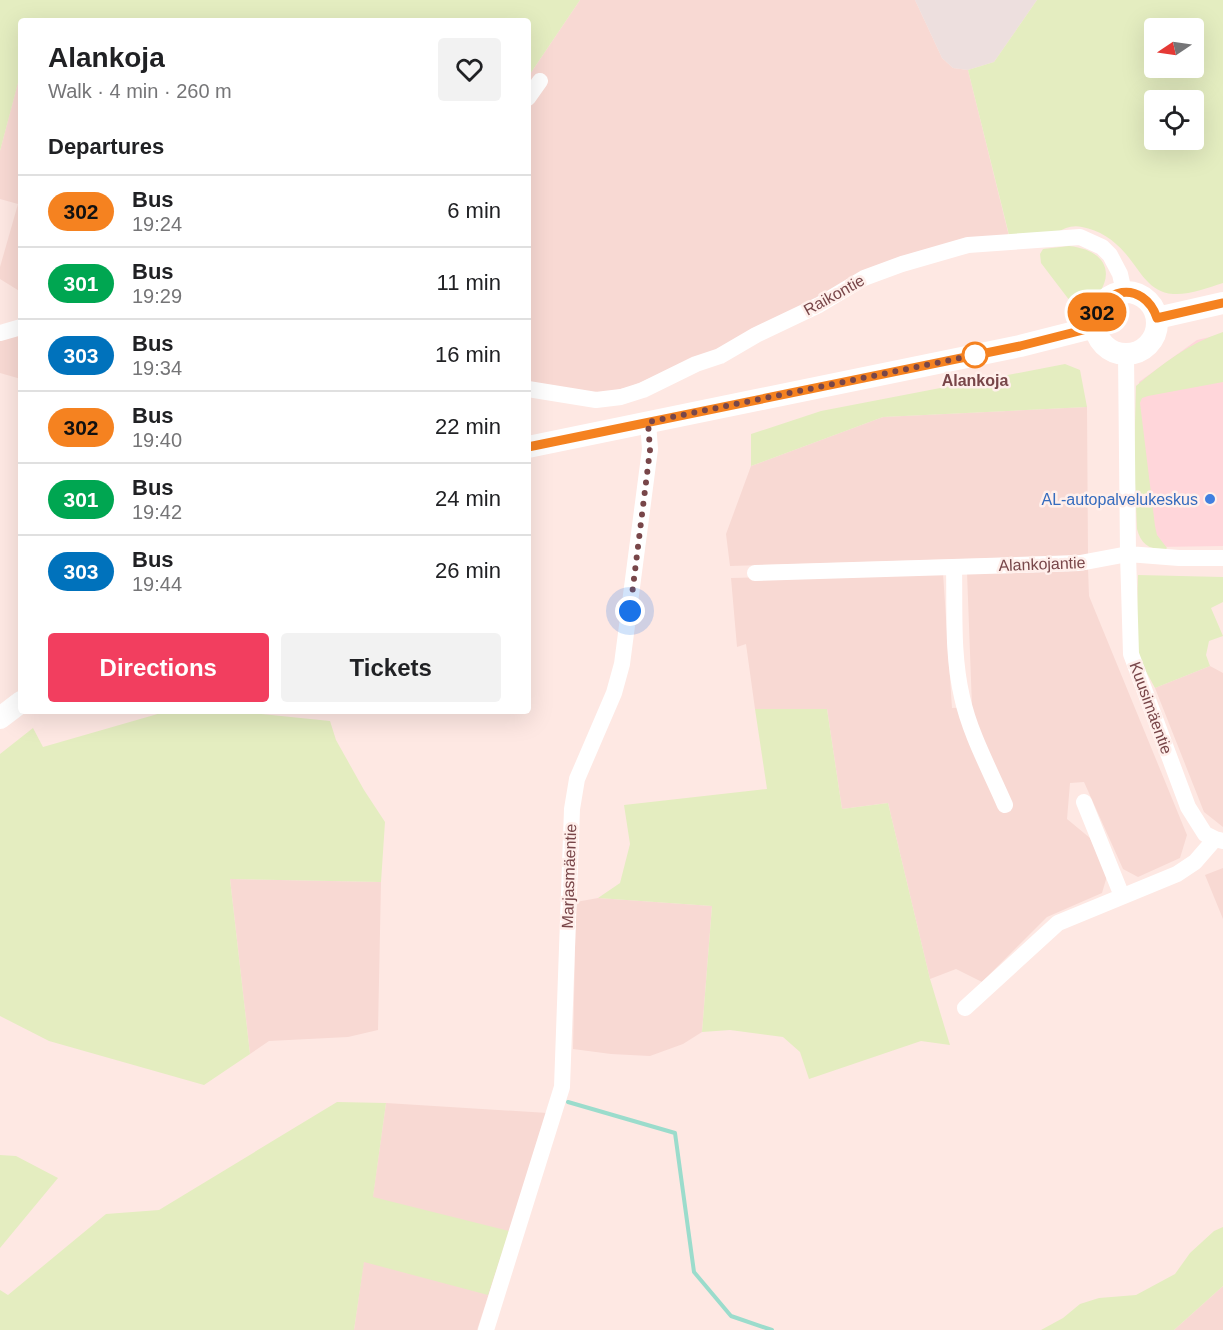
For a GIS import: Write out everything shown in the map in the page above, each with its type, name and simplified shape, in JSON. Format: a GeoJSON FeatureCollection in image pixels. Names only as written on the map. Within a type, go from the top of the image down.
{"type":"FeatureCollection","features":[{"type":"Feature","properties":{"kind":"main road"},"geometry":{"type":"LineString","coordinates":[[1124,292],[1142,296],[1149,302],[1157,318],[1157,328],[1153,339],[1137,352],[1126,354],[1117,353],[1102,343],[1095,327],[1099,307],[1114,294],[1124,292]]}},
{"type":"Feature","properties":{"kind":"main road"},"geometry":{"type":"LineString","coordinates":[[1157,318],[1223,303]]}},
{"type":"Feature","properties":{"kind":"main road"},"geometry":{"type":"LineString","coordinates":[[533,448],[648,422],[1009,348],[1095,327]]}},
{"type":"Feature","properties":{"kind":"main road"},"geometry":{"type":"LineString","coordinates":[[0,718],[18,704]]}},
{"type":"Feature","properties":{"kind":"street"},"geometry":{"type":"LineString","coordinates":[[531,94],[540,81]]}},
{"type":"Feature","properties":{"kind":"street","name":"Raikontie"},"geometry":{"type":"LineString","coordinates":[[531,389],[596,400],[621,397],[643,390],[696,364],[720,356],[756,335],[819,305],[864,278],[902,264],[968,245],[1080,237],[1102,247],[1110,255],[1120,274],[1124,292]]}},
{"type":"Feature","properties":{"kind":"street"},"geometry":{"type":"LineString","coordinates":[[0,333],[18,328]]}},
{"type":"Feature","properties":{"kind":"street"},"geometry":{"type":"LineString","coordinates":[[1126,354],[1128,554]]}},
{"type":"Feature","properties":{"kind":"street","name":"Marjasmäentie"},"geometry":{"type":"LineString","coordinates":[[486,1330],[562,1087],[572,809],[577,779],[614,693],[622,664],[650,450],[648,422]]}},
{"type":"Feature","properties":{"kind":"street","name":"Alankojantie"},"geometry":{"type":"LineString","coordinates":[[755,573],[1080,563],[1128,554],[1179,558],[1223,558]]}},
{"type":"Feature","properties":{"kind":"street","name":"Kuusimäentie"},"geometry":{"type":"LineString","coordinates":[[1128,554],[1131,654],[1188,807],[1205,834],[1219,840]]}},
{"type":"Feature","properties":{"kind":"street"},"geometry":{"type":"LineString","coordinates":[[954,567],[956,659],[962,697],[1005,805]]}},
{"type":"Feature","properties":{"kind":"street"},"geometry":{"type":"LineString","coordinates":[[1084,802],[1122,896]]}},
{"type":"Feature","properties":{"kind":"street"},"geometry":{"type":"LineString","coordinates":[[965,1008],[1058,923],[1177,874],[1195,862],[1219,840]]}},
{"type":"Feature","properties":{"kind":"shaded area"},"geometry":{"type":"Polygon","coordinates":[[[580,0],[915,0],[942,58],[953,68],[968,70],[1009,236],[974,241],[756,330],[699,358],[629,387],[593,393],[531,383],[531,73],[580,0]]]}},
{"type":"Feature","properties":{"kind":"shaded area"},"geometry":{"type":"Polygon","coordinates":[[[915,0],[1037,0],[994,62],[968,70],[953,68],[942,58],[915,0]]]}},
{"type":"Feature","properties":{"kind":"shaded area"},"geometry":{"type":"Polygon","coordinates":[[[18,82],[18,204],[0,199],[0,151],[18,82]]]}},
{"type":"Feature","properties":{"kind":"shaded area"},"geometry":{"type":"Polygon","coordinates":[[[18,204],[18,290],[0,279],[0,267],[18,204]]]}},
{"type":"Feature","properties":{"kind":"shaded area"},"geometry":{"type":"Polygon","coordinates":[[[18,321],[18,378],[0,373],[0,325],[18,321]]]}},
{"type":"Feature","properties":{"kind":"shaded area"},"geometry":{"type":"Polygon","coordinates":[[[1223,334],[1223,546],[1157,547],[1140,461],[1139,382],[1197,340],[1223,334]]]}},
{"type":"Feature","properties":{"kind":"shaded area"},"geometry":{"type":"Polygon","coordinates":[[[1087,407],[1088,555],[730,566],[726,534],[751,466],[883,417],[1087,407]]]}},
{"type":"Feature","properties":{"kind":"shaded area"},"geometry":{"type":"Polygon","coordinates":[[[1088,568],[1089,596],[1187,835],[1180,858],[1138,877],[1123,869],[1084,782],[1070,783],[1067,819],[1090,838],[1107,876],[1102,893],[1047,917],[982,982],[956,969],[930,979],[888,803],[842,809],[827,709],[755,709],[746,644],[737,647],[731,578],[943,573],[952,708],[972,707],[967,572],[1088,568]]]}},
{"type":"Feature","properties":{"kind":"shaded area"},"geometry":{"type":"Polygon","coordinates":[[[1210,666],[1223,673],[1223,827],[1204,812],[1155,688],[1210,666]]]}},
{"type":"Feature","properties":{"kind":"shaded area"},"geometry":{"type":"Polygon","coordinates":[[[1223,868],[1223,919],[1205,875],[1223,868]]]}},
{"type":"Feature","properties":{"kind":"shaded area"},"geometry":{"type":"Polygon","coordinates":[[[230,879],[381,882],[378,1030],[348,1037],[269,1041],[250,1054],[230,879]]]}},
{"type":"Feature","properties":{"kind":"shaded area"},"geometry":{"type":"Polygon","coordinates":[[[598,898],[712,906],[702,1032],[683,1044],[650,1056],[573,1049],[576,902],[598,898]]]}},
{"type":"Feature","properties":{"kind":"shaded area"},"geometry":{"type":"Polygon","coordinates":[[[386,1103],[548,1113],[477,1330],[354,1330],[386,1103]]]}},
{"type":"Feature","properties":{"kind":"shaded area"},"geometry":{"type":"Polygon","coordinates":[[[1223,1286],[1223,1330],[1174,1330],[1223,1286]]]}},
{"type":"Feature","properties":{"kind":"green space"},"geometry":{"type":"Polygon","coordinates":[[[0,0],[580,0],[531,73],[531,18],[18,18],[18,83],[0,151],[0,0]]]}},
{"type":"Feature","properties":{"kind":"green space"},"geometry":{"type":"Polygon","coordinates":[[[1037,0],[1223,0],[1223,283],[1186,293],[1164,292],[1151,285],[1125,253],[1111,240],[1100,233],[1082,227],[1070,227],[1039,241],[1011,243],[968,70],[994,62],[1037,0]]]}},
{"type":"Feature","properties":{"kind":"green space"},"geometry":{"type":"Polygon","coordinates":[[[1069,246],[1084,249],[1096,255],[1103,262],[1106,271],[1105,281],[1100,291],[1081,310],[1076,309],[1041,263],[1040,254],[1043,249],[1069,246]]]}},
{"type":"Feature","properties":{"kind":"green space"},"geometry":{"type":"Polygon","coordinates":[[[1223,332],[1223,382],[1148,396],[1142,398],[1140,403],[1155,526],[1157,535],[1167,548],[1151,547],[1144,543],[1137,529],[1134,459],[1136,386],[1177,354],[1223,332]]]}},
{"type":"Feature","properties":{"kind":"green space"},"geometry":{"type":"Polygon","coordinates":[[[1065,364],[1080,370],[1087,407],[883,417],[751,466],[751,434],[821,411],[1065,364]]]}},
{"type":"Feature","properties":{"kind":"green space"},"geometry":{"type":"Polygon","coordinates":[[[1138,575],[1223,577],[1223,602],[1211,608],[1223,636],[1209,641],[1206,655],[1210,666],[1155,688],[1136,653],[1138,575]]]}},
{"type":"Feature","properties":{"kind":"green space"},"geometry":{"type":"Polygon","coordinates":[[[755,709],[827,709],[842,809],[888,803],[930,979],[950,1045],[921,1041],[809,1079],[800,1052],[783,1037],[730,1030],[702,1032],[712,906],[598,898],[620,883],[630,844],[624,805],[767,789],[755,709]]]}},
{"type":"Feature","properties":{"kind":"green space"},"geometry":{"type":"Polygon","coordinates":[[[158,714],[261,714],[330,721],[336,740],[385,822],[381,882],[230,879],[250,1054],[204,1085],[49,1041],[0,1016],[0,754],[33,728],[43,747],[158,714]]]}},
{"type":"Feature","properties":{"kind":"green space"},"geometry":{"type":"Polygon","coordinates":[[[337,1102],[386,1103],[373,1197],[509,1231],[488,1295],[364,1262],[354,1330],[0,1330],[0,1290],[8,1295],[106,1214],[159,1210],[337,1102]]]}},
{"type":"Feature","properties":{"kind":"green space"},"geometry":{"type":"Polygon","coordinates":[[[0,1155],[16,1156],[58,1178],[0,1248],[0,1155]]]}},
{"type":"Feature","properties":{"kind":"green space"},"geometry":{"type":"Polygon","coordinates":[[[1223,1227],[1223,1286],[1174,1330],[1041,1330],[1063,1318],[1080,1304],[1099,1298],[1136,1295],[1175,1274],[1190,1253],[1214,1231],[1223,1227]]]}},
{"type":"Feature","properties":{"kind":"waterway"},"geometry":{"type":"LineString","coordinates":[[568,1102],[675,1133],[694,1272],[731,1316],[772,1330]]}},
{"type":"Feature","properties":{"kind":"bus line","name":"302"},"geometry":{"type":"LineString","coordinates":[[531,447],[1020,346],[1095,327],[1099,307],[1114,294],[1124,292],[1142,296],[1154,309],[1157,318],[1223,303]]}},
{"type":"Feature","properties":{"kind":"place","name":"Alankoja"},"geometry":{"type":"Point","coordinates":[975,355]}},
{"type":"Feature","properties":{"kind":"place","name":"AL-autopalvelukeskus"},"geometry":{"type":"Point","coordinates":[1210,499]}},
{"type":"Feature","properties":{"kind":"route"},"geometry":{"type":"LineString","coordinates":[[630,611],[650,450],[648,422],[975,355]]}}]}
